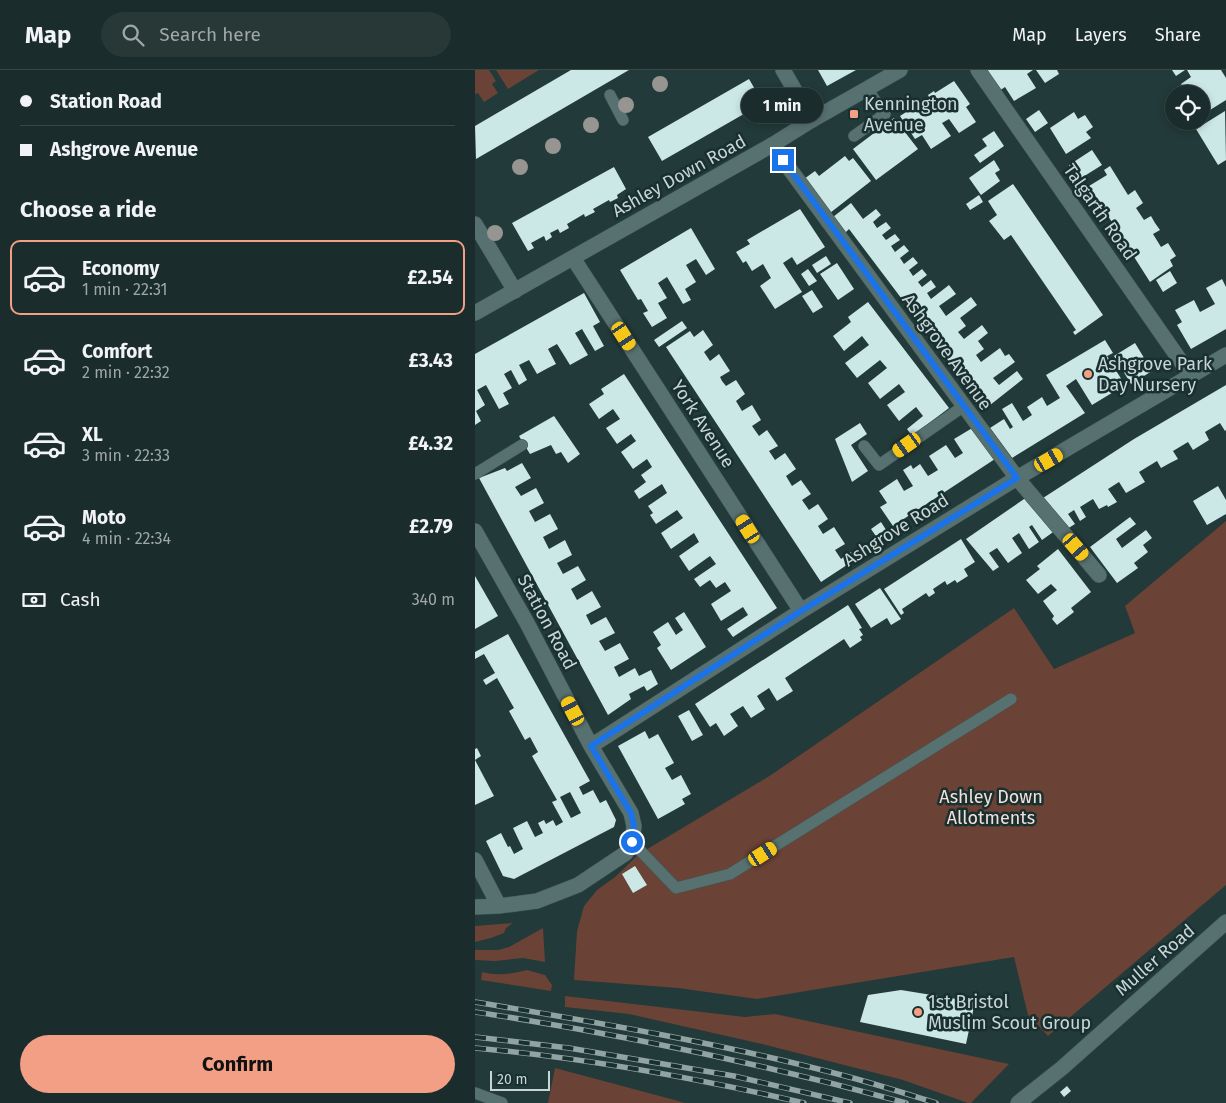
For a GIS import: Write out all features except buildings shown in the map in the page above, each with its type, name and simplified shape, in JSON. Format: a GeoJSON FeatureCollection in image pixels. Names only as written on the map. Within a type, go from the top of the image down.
{"type":"FeatureCollection","features":[{"type":"Feature","properties":{"kind":"street"},"geometry":{"type":"LineString","coordinates":[[783,70],[812,120]]}},
{"type":"Feature","properties":{"kind":"street","name":"Ashley Down Road"},"geometry":{"type":"LineString","coordinates":[[475,314],[772,145],[899,70]]}},
{"type":"Feature","properties":{"kind":"street","name":"Talgarth Road"},"geometry":{"type":"LineString","coordinates":[[978,70],[1191,376]]}},
{"type":"Feature","properties":{"kind":"street","name":"Ashgrove Avenue"},"geometry":{"type":"LineString","coordinates":[[772,145],[1017,478],[1099,575]]}},
{"type":"Feature","properties":{"kind":"street"},"geometry":{"type":"LineString","coordinates":[[475,224],[515,290]]}},
{"type":"Feature","properties":{"kind":"street","name":"York Avenue"},"geometry":{"type":"LineString","coordinates":[[573,258],[801,611]]}},
{"type":"Feature","properties":{"kind":"street","name":"Ashgrove Road"},"geometry":{"type":"LineString","coordinates":[[591,746],[801,611],[1017,478],[1226,355]]}},
{"type":"Feature","properties":{"kind":"street","name":"Station Road"},"geometry":{"type":"LineString","coordinates":[[475,531],[527,623],[591,746],[631,813],[634,826],[632,842]]}},
{"type":"Feature","properties":{"kind":"street"},"geometry":{"type":"LineString","coordinates":[[475,907],[499,906],[544,899],[578,885],[626,853],[632,842]]}},
{"type":"Feature","properties":{"kind":"street"},"geometry":{"type":"LineString","coordinates":[[475,860],[499,906]]}},
{"type":"Feature","properties":{"kind":"street","name":"Muller Road"},"geometry":{"type":"LineString","coordinates":[[1018,1103],[1062,1068],[1226,922]]}},
{"type":"Feature","properties":{"kind":"lane"},"geometry":{"type":"LineString","coordinates":[[854,136],[885,114],[867,88]]}},
{"type":"Feature","properties":{"kind":"lane"},"geometry":{"type":"LineString","coordinates":[[609,95],[623,120]]}},
{"type":"Feature","properties":{"kind":"lane"},"geometry":{"type":"LineString","coordinates":[[864,446],[879,465],[963,406]]}},
{"type":"Feature","properties":{"kind":"lane"},"geometry":{"type":"LineString","coordinates":[[475,474],[523,446]]}},
{"type":"Feature","properties":{"kind":"lane"},"geometry":{"type":"LineString","coordinates":[[632,842],[676,888],[730,874],[1011,699]]}},
{"type":"Feature","properties":{"kind":"lane"},"geometry":{"type":"LineString","coordinates":[[475,1093],[502,1103]]}},
{"type":"Feature","properties":{"kind":"green space"},"geometry":{"type":"Polygon","coordinates":[[[475,70],[489,70],[496,81],[492,84],[498,93],[484,102],[478,93],[475,94],[475,70]]]}},
{"type":"Feature","properties":{"kind":"green space"},"geometry":{"type":"Polygon","coordinates":[[[496,70],[539,70],[508,89],[496,70]]]}},
{"type":"Feature","properties":{"kind":"green space","name":"Ashley Down Allotments"},"geometry":{"type":"Polygon","coordinates":[[[1226,521],[1226,885],[1048,1036],[1028,1015],[1014,957],[757,999],[678,988],[574,980],[577,931],[584,906],[597,890],[615,877],[639,854],[771,775],[1014,608],[1054,669],[1135,633],[1125,606],[1226,521]]]}},
{"type":"Feature","properties":{"kind":"green space"},"geometry":{"type":"Polygon","coordinates":[[[513,923],[506,928],[504,933],[475,942],[475,926],[513,923]]]}},
{"type":"Feature","properties":{"kind":"green space"},"geometry":{"type":"Polygon","coordinates":[[[543,928],[545,962],[523,958],[495,961],[475,960],[475,950],[498,950],[509,947],[543,928]]]}},
{"type":"Feature","properties":{"kind":"green space"},"geometry":{"type":"Polygon","coordinates":[[[527,970],[545,975],[552,985],[551,991],[481,980],[482,972],[504,974],[527,970]]]}},
{"type":"Feature","properties":{"kind":"green space"},"geometry":{"type":"Polygon","coordinates":[[[565,996],[745,1017],[775,1014],[1009,1064],[971,1103],[968,1103],[903,1080],[762,1044],[629,1014],[565,1007],[565,996]]]}},
{"type":"Feature","properties":{"kind":"green space"},"geometry":{"type":"Polygon","coordinates":[[[555,1068],[671,1099],[685,1103],[548,1103],[555,1068]]]}},
{"type":"Feature","properties":{"kind":"railway"},"geometry":{"type":"LineString","coordinates":[[475,1002],[616,1026],[756,1054],[849,1077],[936,1103]]}},
{"type":"Feature","properties":{"kind":"railway"},"geometry":{"type":"LineString","coordinates":[[475,1012],[584,1030],[692,1051],[799,1075],[906,1103]]}},
{"type":"Feature","properties":{"kind":"railway"},"geometry":{"type":"LineString","coordinates":[[475,1037],[569,1048],[734,1076],[850,1103]]}},
{"type":"Feature","properties":{"kind":"railway"},"geometry":{"type":"LineString","coordinates":[[475,1048],[558,1057],[641,1070],[723,1085],[804,1103]]}},
{"type":"Feature","properties":{"kind":"place","name":"Kennington Avenue"},"geometry":{"type":"Point","coordinates":[854,114]}},
{"type":"Feature","properties":{"kind":"place","name":"Ashgrove Park Day Nursery"},"geometry":{"type":"Point","coordinates":[1088,374]}},
{"type":"Feature","properties":{"kind":"place","name":"1st Bristol Muslim Scout Group"},"geometry":{"type":"Point","coordinates":[918,1012]}},
{"type":"Feature","properties":{"kind":"route"},"geometry":{"type":"LineString","coordinates":[[632,842],[634,826],[631,813],[591,746],[801,611],[1017,478],[783,160]]}}]}
